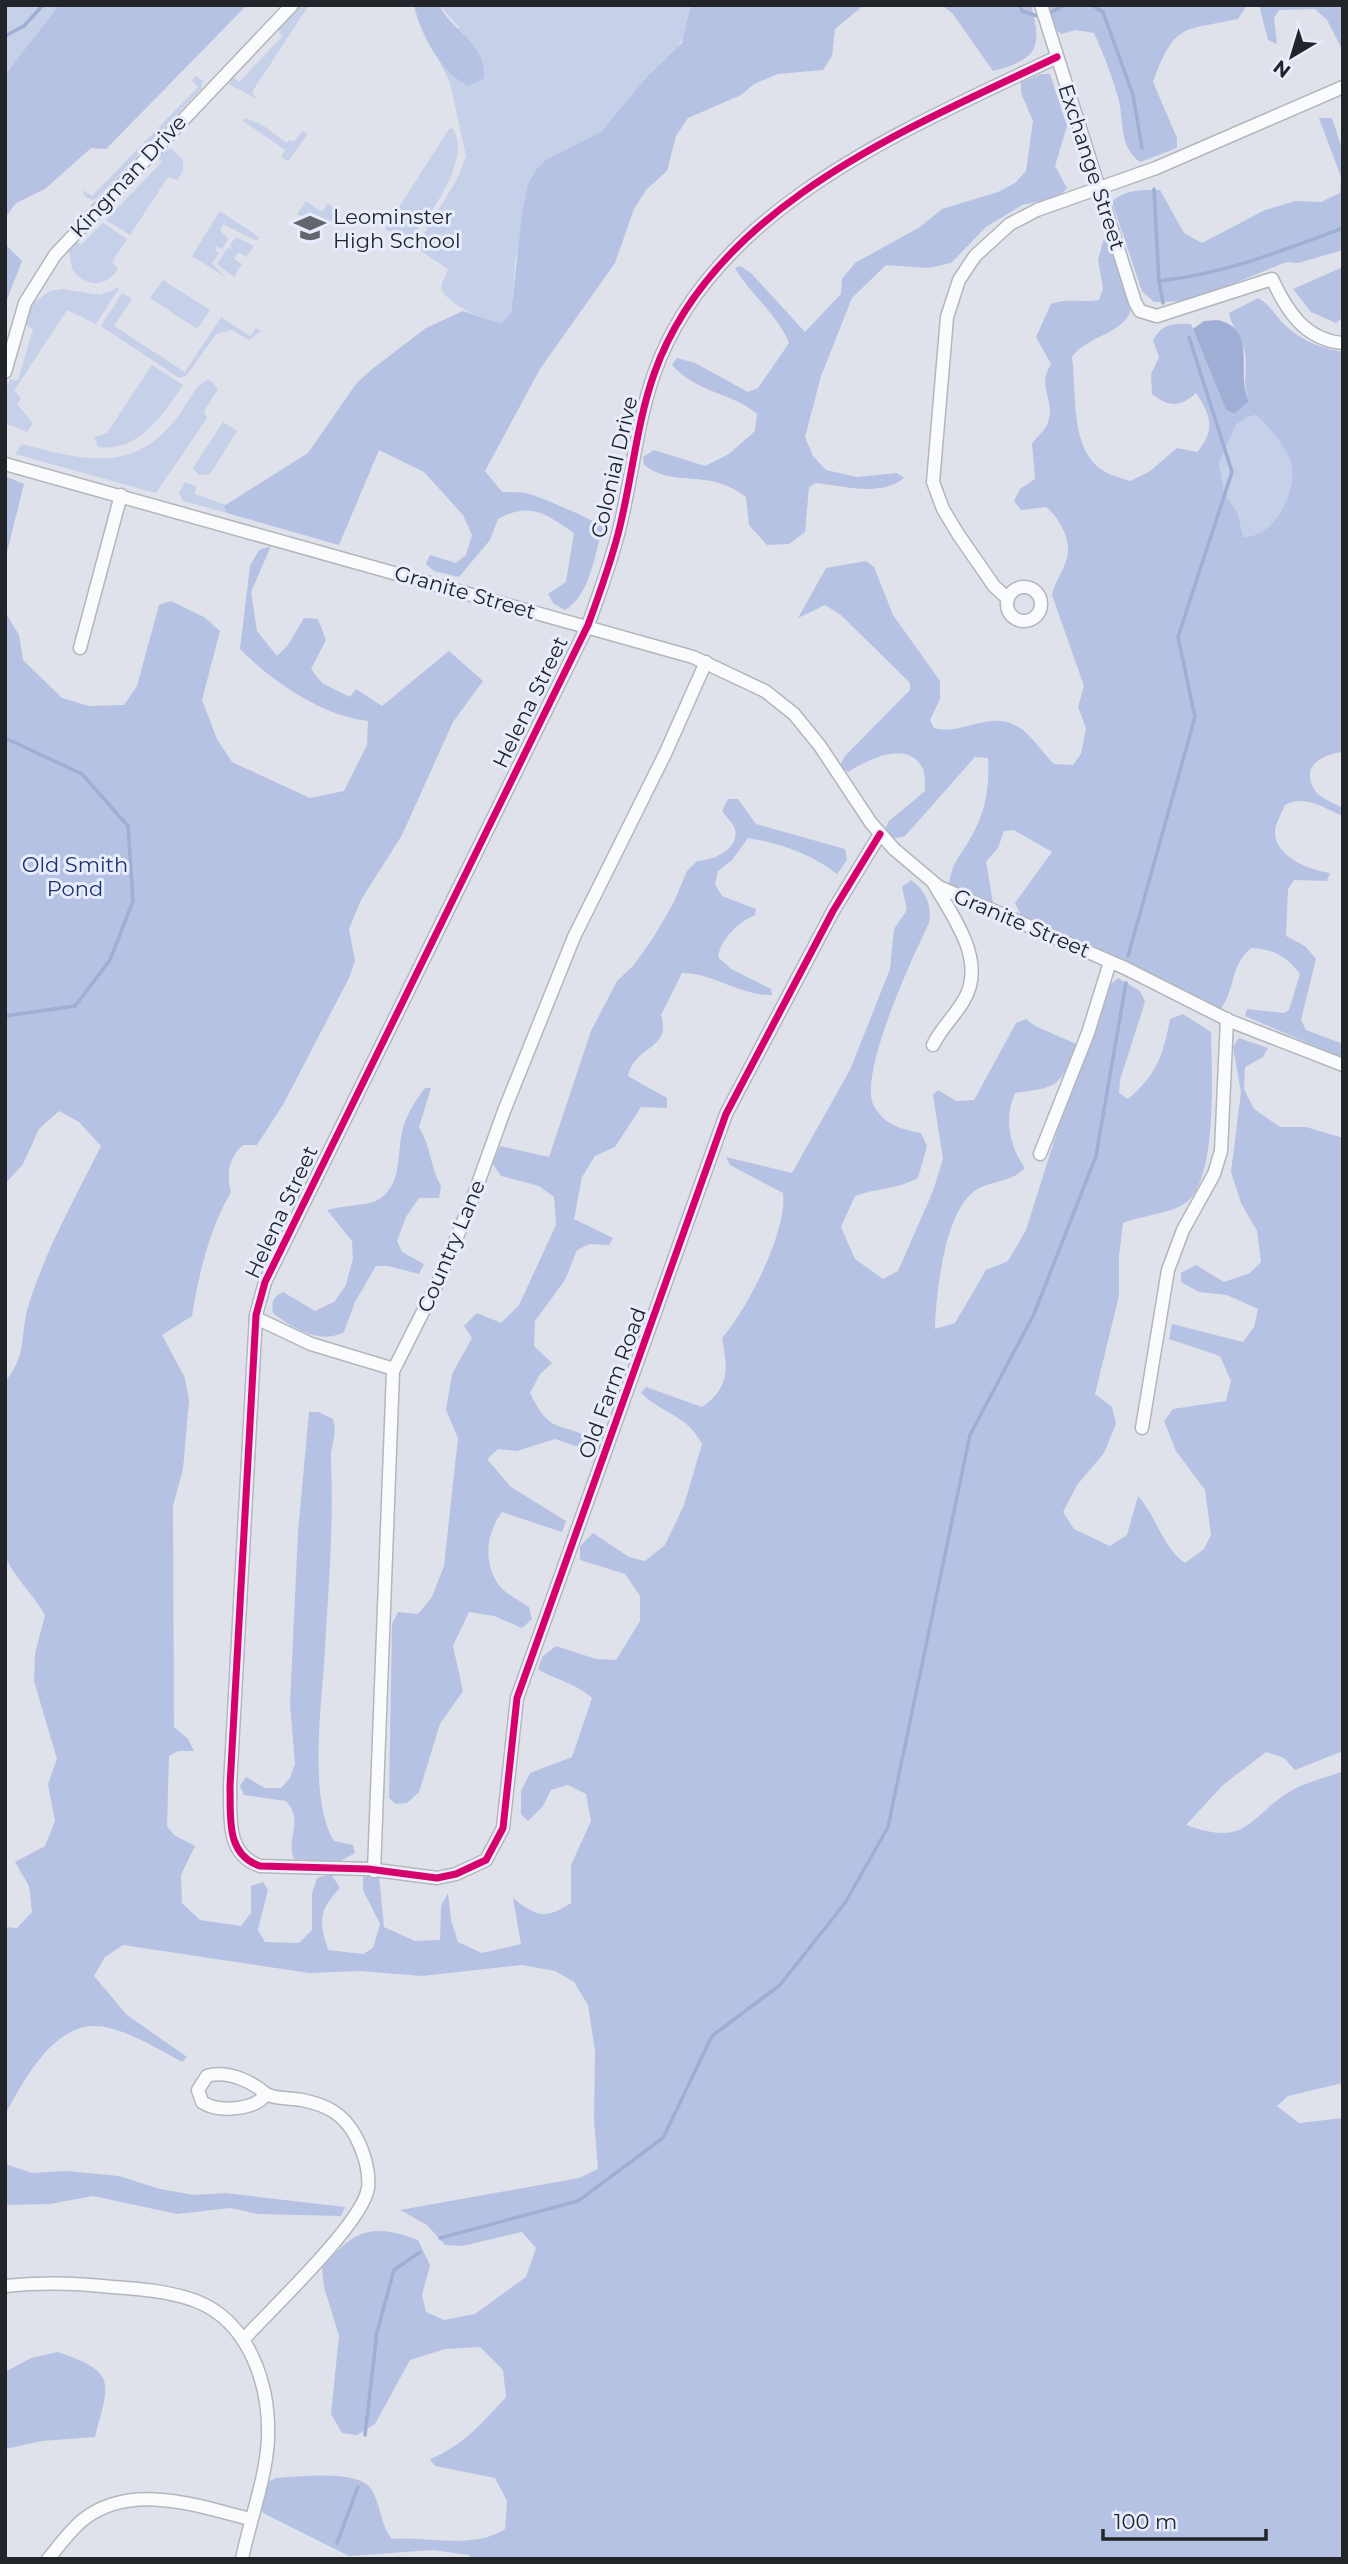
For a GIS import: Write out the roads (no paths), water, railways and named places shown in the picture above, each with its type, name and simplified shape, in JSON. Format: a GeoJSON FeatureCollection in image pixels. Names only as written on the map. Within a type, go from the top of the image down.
{"type":"FeatureCollection","features":[{"type":"Feature","properties":{"kind":"street","name":"Kingman Drive"},"geometry":{"type":"LineString","coordinates":[[5,372],[25,303],[55,255],[292,5]]}},
{"type":"Feature","properties":{"kind":"street","name":"Exchange Street"},"geometry":{"type":"LineString","coordinates":[[1043,13],[1135,302],[1147,316],[1157,316],[1272,279],[1300,324],[1325,340],[1343,343]]}},
{"type":"Feature","properties":{"kind":"street","name":"Colonial Drive"},"geometry":{"type":"LineString","coordinates":[[587,628],[618,533],[654,374],[672,335],[719,267],[777,210],[801,193],[866,154],[1057,57]]}},
{"type":"Feature","properties":{"kind":"street"},"geometry":{"type":"LineString","coordinates":[[1008,599],[986,577],[958,534],[943,509],[933,482],[951,300],[975,256],[1010,224],[1037,210],[1100,189],[1343,88]]}},
{"type":"Feature","properties":{"kind":"street","name":"Granite Street"},"geometry":{"type":"LineString","coordinates":[[5,464],[706,662],[765,691],[794,714],[880,834],[932,881],[973,904],[1110,962],[1227,1019],[1343,1065]]}},
{"type":"Feature","properties":{"kind":"street"},"geometry":{"type":"LineString","coordinates":[[80,648],[121,495]]}},
{"type":"Feature","properties":{"kind":"street","name":"Helena Street"},"geometry":{"type":"LineString","coordinates":[[374,1871],[260,1866],[246,1861],[232,1835],[230,1786],[256,1318],[265,1282],[375,1064],[587,628]]}},
{"type":"Feature","properties":{"kind":"street","name":"Country Lane"},"geometry":{"type":"LineString","coordinates":[[374,1871],[379,1681],[394,1369],[439,1280],[574,937],[665,754],[706,662]]}},
{"type":"Feature","properties":{"kind":"street","name":"Old Farm Road"},"geometry":{"type":"LineString","coordinates":[[374,1871],[437,1878],[456,1874],[486,1860],[503,1828],[517,1698],[726,1114],[827,922],[880,834]]}},
{"type":"Feature","properties":{"kind":"street"},"geometry":{"type":"LineString","coordinates":[[932,881],[960,930],[969,954],[972,976],[964,1001],[933,1045]]}},
{"type":"Feature","properties":{"kind":"street"},"geometry":{"type":"LineString","coordinates":[[1040,1154],[1088,1032],[1110,962]]}},
{"type":"Feature","properties":{"kind":"street"},"geometry":{"type":"LineString","coordinates":[[1142,1428],[1168,1270],[1183,1230],[1214,1174],[1221,1151],[1227,1019]]}},
{"type":"Feature","properties":{"kind":"street"},"geometry":{"type":"LineString","coordinates":[[256,1318],[311,1344],[394,1369]]}},
{"type":"Feature","properties":{"kind":"street"},"geometry":{"type":"LineString","coordinates":[[243,2340],[350,2223],[368,2189],[367,2166],[360,2144],[349,2124],[327,2106],[266,2094],[257,2085],[218,2074],[207,2077],[198,2090],[202,2102],[214,2107],[251,2106],[262,2100],[266,2094]]}},
{"type":"Feature","properties":{"kind":"street"},"geometry":{"type":"LineString","coordinates":[[5,2286],[36,2283],[152,2290],[198,2302],[224,2320],[243,2340],[259,2370],[267,2413],[264,2472],[242,2559]]}},
{"type":"Feature","properties":{"kind":"street"},"geometry":{"type":"LineString","coordinates":[[48,2559],[84,2519],[119,2501],[158,2499],[250,2519]]}},
{"type":"Feature","properties":{"kind":"waterway"},"geometry":{"type":"LineString","coordinates":[[5,36],[24,26],[43,5]]}},
{"type":"Feature","properties":{"kind":"waterway"},"geometry":{"type":"LineString","coordinates":[[1020,5],[1022,11],[1041,17]]}},
{"type":"Feature","properties":{"kind":"waterway"},"geometry":{"type":"LineString","coordinates":[[1048,14],[1064,5]]}},
{"type":"Feature","properties":{"kind":"waterway"},"geometry":{"type":"LineString","coordinates":[[1092,5],[1103,12],[1133,95],[1142,148]]}},
{"type":"Feature","properties":{"kind":"waterway"},"geometry":{"type":"LineString","coordinates":[[1154,189],[1159,281],[1163,303]]}},
{"type":"Feature","properties":{"kind":"waterway"},"geometry":{"type":"LineString","coordinates":[[1159,281],[1230,267],[1343,228]]}},
{"type":"Feature","properties":{"kind":"waterway"},"geometry":{"type":"LineString","coordinates":[[1128,956],[1195,717],[1178,637],[1232,472],[1189,337]]}},
{"type":"Feature","properties":{"kind":"waterway"},"geometry":{"type":"LineString","coordinates":[[5,738],[82,774],[128,826],[133,901],[110,960],[75,1006],[5,1016]]}},
{"type":"Feature","properties":{"kind":"waterway"},"geometry":{"type":"LineString","coordinates":[[440,2238],[578,2201],[663,2138],[712,2036],[780,1985],[845,1903],[888,1827],[970,1435],[1034,1314],[1096,1156],[1126,983]]}},
{"type":"Feature","properties":{"kind":"waterway"},"geometry":{"type":"LineString","coordinates":[[365,2435],[377,2332],[394,2270],[420,2252]]}},
{"type":"Feature","properties":{"kind":"waterway"},"geometry":{"type":"LineString","coordinates":[[337,2543],[358,2487]]}},
{"type":"Feature","properties":{"kind":"place","name":"Leominster High School"},"geometry":{"type":"Point","coordinates":[310,228]}},
{"type":"Feature","properties":{"kind":"park label","name":"Old Smith Pond"},"geometry":{"type":"Point","coordinates":[75,876]}}]}
